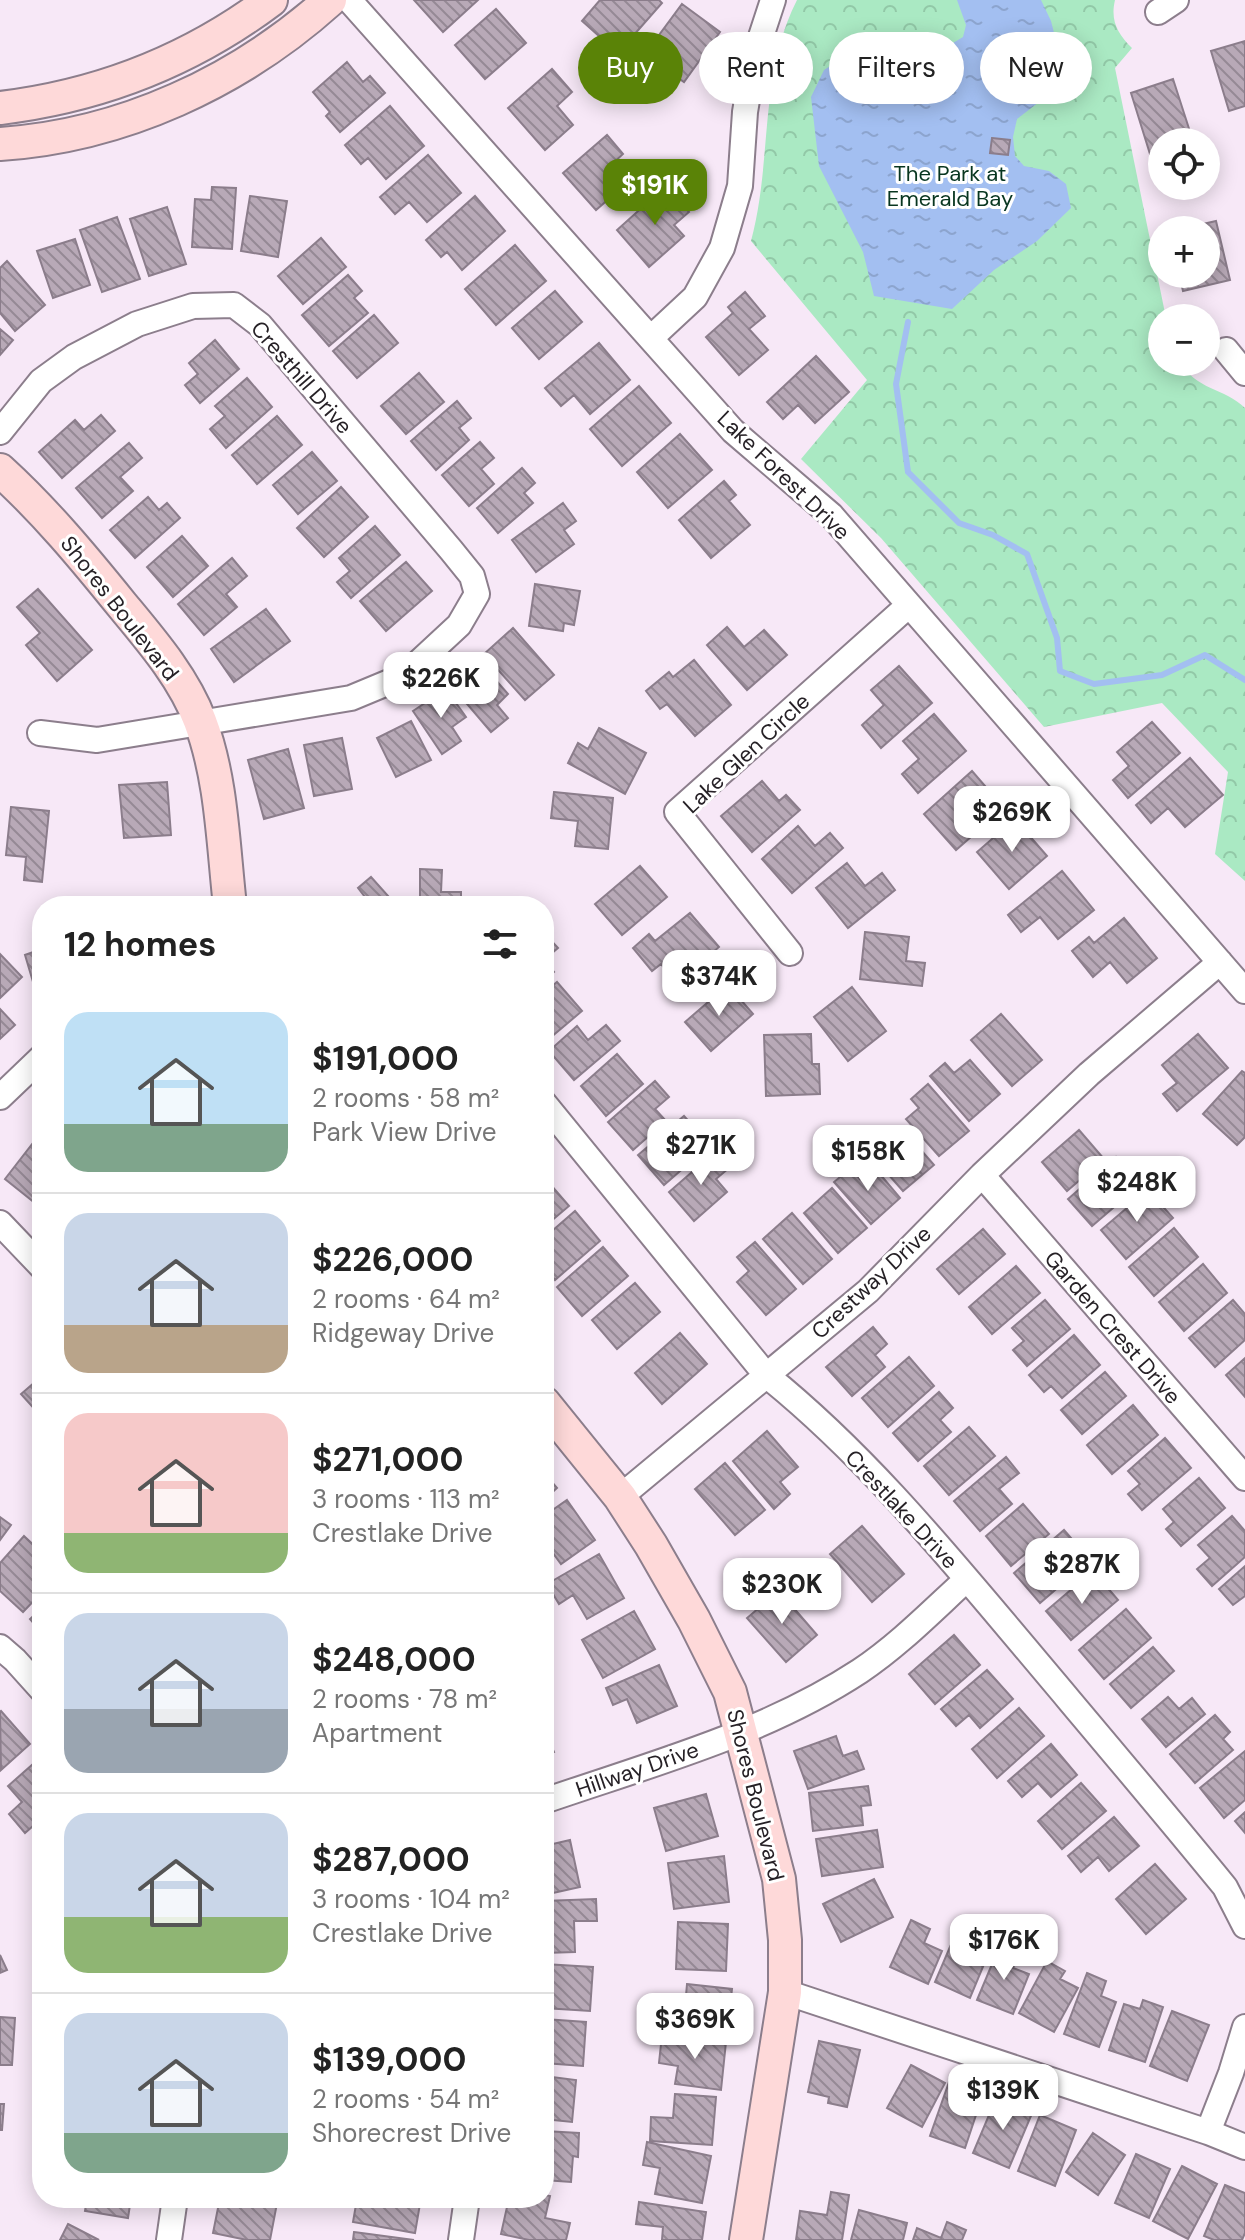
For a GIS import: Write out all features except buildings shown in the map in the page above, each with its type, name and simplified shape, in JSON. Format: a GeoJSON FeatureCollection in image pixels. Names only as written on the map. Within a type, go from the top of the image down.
{"type":"FeatureCollection","features":[{"type":"Feature","properties":{"kind":"street"},"geometry":{"type":"LineString","coordinates":[[0,108],[77,94],[139,75],[216,38],[271,0]]}},
{"type":"Feature","properties":{"kind":"street"},"geometry":{"type":"LineString","coordinates":[[0,144],[60,137],[100,127],[191,94],[264,51],[330,0]]}},
{"type":"Feature","properties":{"kind":"street","name":"Lake Forest Drive"},"geometry":{"type":"LineString","coordinates":[[349,0],[733,431],[831,515],[1245,991]]}},
{"type":"Feature","properties":{"kind":"street"},"geometry":{"type":"LineString","coordinates":[[652,337],[695,297],[722,248],[740,186],[747,98],[768,2]]}},
{"type":"Feature","properties":{"kind":"street","name":"Cresthill Drive"},"geometry":{"type":"LineString","coordinates":[[0,432],[41,381],[74,357],[137,324],[193,306],[234,305],[260,325],[472,576],[477,594],[459,625],[404,676],[351,698],[201,722]]}},
{"type":"Feature","properties":{"kind":"street"},"geometry":{"type":"LineString","coordinates":[[1226,350],[1245,373]]}},
{"type":"Feature","properties":{"kind":"street","name":"Shores Boulevard"},"geometry":{"type":"LineString","coordinates":[[0,470],[31,498],[85,559],[152,642],[188,694],[201,722],[218,792],[229,896]]}},
{"type":"Feature","properties":{"kind":"street","name":"Lake Glen Circle"},"geometry":{"type":"LineString","coordinates":[[790,953],[677,812],[909,605]]}},
{"type":"Feature","properties":{"kind":"street"},"geometry":{"type":"LineString","coordinates":[[40,733],[97,740],[201,722]]}},
{"type":"Feature","properties":{"kind":"street","name":"Crestway Drive"},"geometry":{"type":"LineString","coordinates":[[620,1497],[868,1291],[982,1175],[1089,1074],[1220,962]]}},
{"type":"Feature","properties":{"kind":"street"},"geometry":{"type":"LineString","coordinates":[[0,1097],[32,1067]]}},
{"type":"Feature","properties":{"kind":"street","name":"Crestlake Drive"},"geometry":{"type":"LineString","coordinates":[[554,1115],[766,1375],[876,1476],[967,1579],[1225,1887],[1245,1926]]}},
{"type":"Feature","properties":{"kind":"street","name":"Garden Crest Drive"},"geometry":{"type":"LineString","coordinates":[[982,1175],[1245,1478]]}},
{"type":"Feature","properties":{"kind":"street"},"geometry":{"type":"LineString","coordinates":[[0,1223],[32,1257]]}},
{"type":"Feature","properties":{"kind":"street","name":"Shores Boulevard"},"geometry":{"type":"LineString","coordinates":[[554,1415],[620,1497],[651,1545],[730,1692],[779,1879],[785,1940],[785,1992],[746,2240]]}},
{"type":"Feature","properties":{"kind":"street","name":"Hillway Drive"},"geometry":{"type":"LineString","coordinates":[[554,1798],[742,1733],[827,1691],[862,1669],[967,1579]]}},
{"type":"Feature","properties":{"kind":"street"},"geometry":{"type":"LineString","coordinates":[[0,1647],[32,1679]]}},
{"type":"Feature","properties":{"kind":"street"},"geometry":{"type":"LineString","coordinates":[[785,1992],[1208,2132],[1245,2147]]}},
{"type":"Feature","properties":{"kind":"street"},"geometry":{"type":"LineString","coordinates":[[1208,2132],[1245,2027]]}},
{"type":"Feature","properties":{"kind":"street"},"geometry":{"type":"LineString","coordinates":[[169,2240],[174,2208]]}},
{"type":"Feature","properties":{"kind":"street"},"geometry":{"type":"LineString","coordinates":[[461,2240],[466,2208]]}},
{"type":"Feature","properties":{"kind":"green space","name":"The Park at Emerald Bay"},"geometry":{"type":"Polygon","coordinates":[[[797,0],[1115,0],[1116,27],[1132,48],[1115,68],[1148,230],[1148,288],[1160,288],[1163,304],[1148,304],[1148,376],[1192,376],[1245,408],[1245,881],[1215,854],[1228,772],[1162,703],[1044,727],[881,538],[801,459],[867,380],[751,241],[758,211],[770,104],[813,104],[813,32],[784,32],[797,0]]]}},
{"type":"Feature","properties":{"kind":"water"},"geometry":{"type":"Polygon","coordinates":[[[957,0],[1041,0],[1054,32],[980,32],[980,104],[1036,104],[1017,119],[1013,137],[1015,156],[1024,166],[1049,171],[1066,184],[1071,208],[1037,241],[994,270],[952,309],[874,296],[863,252],[819,166],[813,93],[824,70],[829,67],[829,104],[964,104],[966,25],[957,0]]]}},
{"type":"Feature","properties":{"kind":"waterway"},"geometry":{"type":"LineString","coordinates":[[908,322],[896,384],[908,472],[959,523],[993,535],[1027,554],[1057,638],[1060,671],[1094,684],[1162,675],[1205,655],[1245,680]]}}]}
